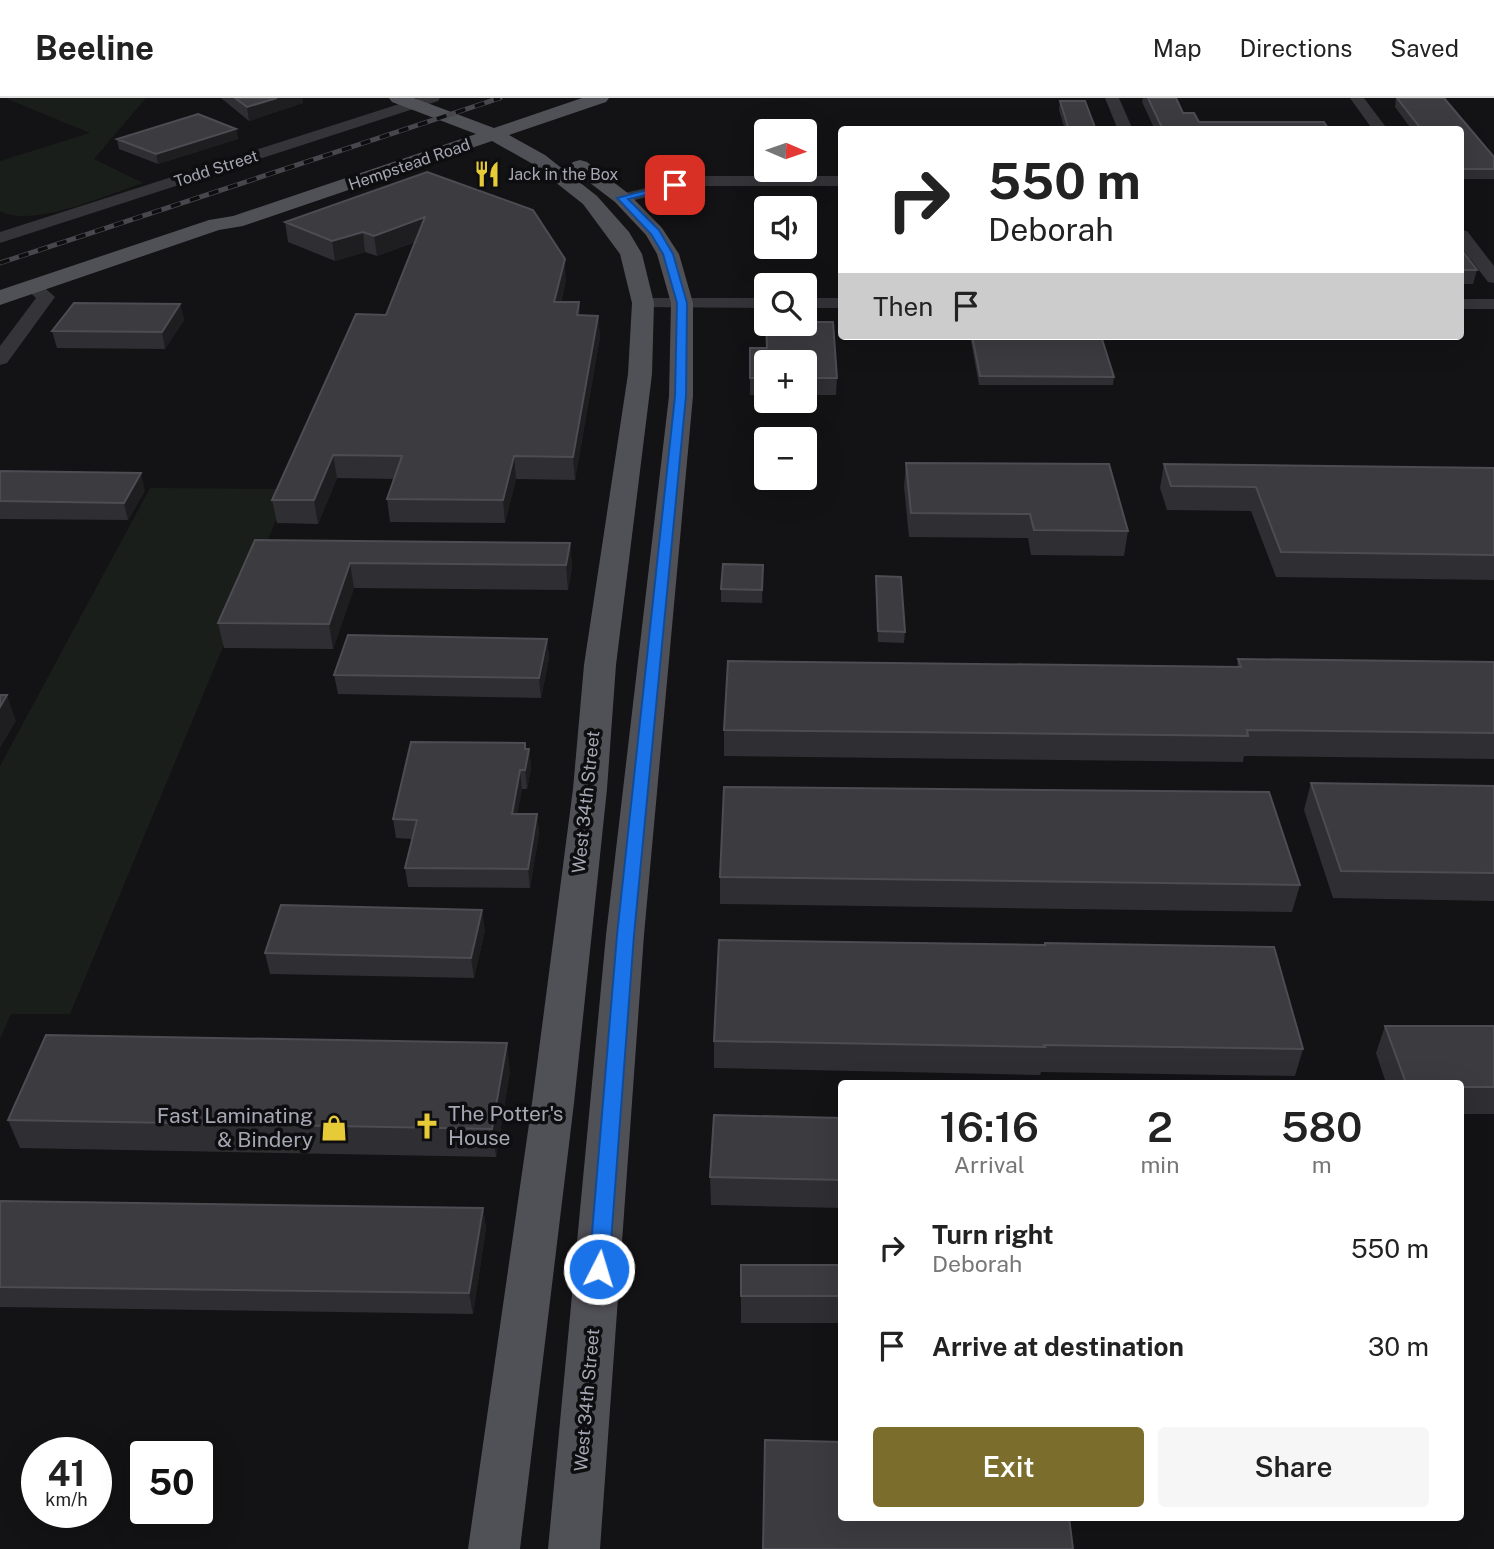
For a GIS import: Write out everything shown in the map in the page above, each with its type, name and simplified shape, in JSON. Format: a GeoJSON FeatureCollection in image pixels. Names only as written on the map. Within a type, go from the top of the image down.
{"type":"FeatureCollection","features":[{"type":"Feature","properties":{"kind":"main road"},"geometry":{"type":"LineString","coordinates":[[441,98],[499,128]]}},
{"type":"Feature","properties":{"kind":"main road","name":"Hempstead Road"},"geometry":{"type":"LineString","coordinates":[[0,298],[216,224],[252,217],[499,128],[571,98]]}},
{"type":"Feature","properties":{"kind":"main road","name":"Hempstead Road"},"geometry":{"type":"LineString","coordinates":[[499,128],[600,98]]}},
{"type":"Feature","properties":{"kind":"main road"},"geometry":{"type":"LineString","coordinates":[[406,101],[499,128]]}},
{"type":"Feature","properties":{"kind":"main road","name":"West 34th Street"},"geometry":{"type":"LineString","coordinates":[[499,128],[559,150],[622,198],[655,232],[668,254],[682,303],[681,396],[636,827],[574,1549]]}},
{"type":"Feature","properties":{"kind":"main road","name":"West 34th Street"},"geometry":{"type":"LineString","coordinates":[[494,1549],[552,1102],[600,666],[640,374],[643,303],[631,254],[621,237],[590,200],[499,128]]}},
{"type":"Feature","properties":{"kind":"main road"},"geometry":{"type":"LineString","coordinates":[[630,456],[674,457]]}},
{"type":"Feature","properties":{"kind":"main road"},"geometry":{"type":"LineString","coordinates":[[584,827],[636,827]]}},
{"type":"Feature","properties":{"kind":"street","name":"Todd Street"},"geometry":{"type":"LineString","coordinates":[[0,238],[406,101],[433,98]]}},
{"type":"Feature","properties":{"kind":"street"},"geometry":{"type":"LineString","coordinates":[[1112,98],[1124,126]]}},
{"type":"Feature","properties":{"kind":"street"},"geometry":{"type":"LineString","coordinates":[[1357,98],[1378,126]]}},
{"type":"Feature","properties":{"kind":"street"},"geometry":{"type":"LineString","coordinates":[[622,198],[697,181],[838,181]]}},
{"type":"Feature","properties":{"kind":"street"},"geometry":{"type":"LineString","coordinates":[[1464,239],[1494,278]]}},
{"type":"Feature","properties":{"kind":"street"},"geometry":{"type":"LineString","coordinates":[[0,359],[46,297],[33,287]]}},
{"type":"Feature","properties":{"kind":"street"},"geometry":{"type":"LineString","coordinates":[[643,303],[754,303]]}},
{"type":"Feature","properties":{"kind":"street"},"geometry":{"type":"LineString","coordinates":[[817,303],[838,303]]}},
{"type":"Feature","properties":{"kind":"street"},"geometry":{"type":"LineString","coordinates":[[1464,304],[1494,304]]}},
{"type":"Feature","properties":{"kind":"shaded area"},"geometry":{"type":"Polygon","coordinates":[[[5,98],[146,98],[94,159],[143,183],[51,213],[31,216],[0,211],[0,161],[90,133],[5,98]]]}},
{"type":"Feature","properties":{"kind":"shaded area"},"geometry":{"type":"Polygon","coordinates":[[[150,488],[289,489],[70,1014],[11,1014],[0,1039],[0,766],[150,488]]]}},
{"type":"Feature","properties":{"kind":"building"},"geometry":{"type":"Polygon","coordinates":[[[235,98],[277,98],[247,107],[235,98]]]}},
{"type":"Feature","properties":{"kind":"building"},"geometry":{"type":"Polygon","coordinates":[[[1148,98],[1176,98],[1183,113],[1194,113],[1199,122],[1324,122],[1326,126],[1161,126],[1148,98]]]}},
{"type":"Feature","properties":{"kind":"building"},"geometry":{"type":"Polygon","coordinates":[[[1397,98],[1444,98],[1494,157],[1494,169],[1464,169],[1464,126],[1419,126],[1397,98]]]}},
{"type":"Feature","properties":{"kind":"building"},"geometry":{"type":"Polygon","coordinates":[[[1060,101],[1085,101],[1094,126],[1068,126],[1060,101]]]}},
{"type":"Feature","properties":{"kind":"building"},"geometry":{"type":"Polygon","coordinates":[[[198,114],[236,129],[156,154],[117,139],[198,114]]]}},
{"type":"Feature","properties":{"kind":"building"},"geometry":{"type":"Polygon","coordinates":[[[427,172],[533,210],[565,259],[554,302],[579,302],[577,315],[598,316],[573,457],[514,456],[503,500],[387,499],[402,456],[333,455],[314,500],[272,500],[356,314],[386,315],[425,217],[374,236],[363,232],[332,241],[285,222],[427,172]]]}},
{"type":"Feature","properties":{"kind":"building"},"geometry":{"type":"Polygon","coordinates":[[[1464,253],[1477,270],[1464,270],[1464,253]]]}},
{"type":"Feature","properties":{"kind":"building"},"geometry":{"type":"Polygon","coordinates":[[[74,303],[180,304],[162,332],[52,331],[74,303]]]}},
{"type":"Feature","properties":{"kind":"building"},"geometry":{"type":"Polygon","coordinates":[[[817,322],[833,322],[837,378],[817,378],[817,350],[754,350],[754,378],[750,378],[750,348],[767,348],[766,336],[817,336],[817,322]]]}},
{"type":"Feature","properties":{"kind":"building"},"geometry":{"type":"Polygon","coordinates":[[[973,340],[1102,340],[1114,377],[980,376],[973,340]]]}},
{"type":"Feature","properties":{"kind":"building"},"geometry":{"type":"Polygon","coordinates":[[[906,463],[1109,464],[1128,531],[1034,530],[1030,514],[911,513],[906,463]]]}},
{"type":"Feature","properties":{"kind":"building"},"geometry":{"type":"Polygon","coordinates":[[[1164,464],[1494,468],[1494,555],[1281,552],[1256,487],[1171,486],[1164,464]]]}},
{"type":"Feature","properties":{"kind":"building"},"geometry":{"type":"Polygon","coordinates":[[[0,471],[141,473],[124,503],[0,501],[0,471]]]}},
{"type":"Feature","properties":{"kind":"building"},"geometry":{"type":"Polygon","coordinates":[[[255,540],[570,543],[566,565],[350,563],[329,624],[218,623],[255,540]]]}},
{"type":"Feature","properties":{"kind":"building"},"geometry":{"type":"Polygon","coordinates":[[[723,564],[763,565],[762,590],[721,589],[723,564]]]}},
{"type":"Feature","properties":{"kind":"building"},"geometry":{"type":"Polygon","coordinates":[[[876,576],[901,577],[905,632],[878,631],[876,576]]]}},
{"type":"Feature","properties":{"kind":"building"},"geometry":{"type":"Polygon","coordinates":[[[348,635],[547,639],[539,678],[334,675],[348,635]]]}},
{"type":"Feature","properties":{"kind":"building"},"geometry":{"type":"Polygon","coordinates":[[[1238,659],[1494,662],[1494,733],[1247,730],[1248,736],[724,730],[728,661],[1241,667],[1238,659]]]}},
{"type":"Feature","properties":{"kind":"building"},"geometry":{"type":"Polygon","coordinates":[[[0,695],[7,695],[0,707],[0,695]]]}},
{"type":"Feature","properties":{"kind":"building"},"geometry":{"type":"Polygon","coordinates":[[[411,742],[525,743],[525,749],[529,749],[525,770],[520,770],[512,814],[537,814],[528,869],[405,868],[417,820],[393,819],[411,742]]]}},
{"type":"Feature","properties":{"kind":"building"},"geometry":{"type":"Polygon","coordinates":[[[1311,783],[1494,786],[1494,873],[1341,871],[1311,783]]]}},
{"type":"Feature","properties":{"kind":"building"},"geometry":{"type":"Polygon","coordinates":[[[724,787],[1269,792],[1300,885],[720,877],[724,787]]]}},
{"type":"Feature","properties":{"kind":"building"},"geometry":{"type":"Polygon","coordinates":[[[281,905],[482,910],[471,958],[265,953],[281,905]]]}},
{"type":"Feature","properties":{"kind":"building"},"geometry":{"type":"Polygon","coordinates":[[[719,940],[1274,947],[1303,1049],[714,1041],[719,940]]]}},
{"type":"Feature","properties":{"kind":"building"},"geometry":{"type":"Polygon","coordinates":[[[1385,1026],[1494,1026],[1494,1087],[1464,1087],[1464,1080],[1405,1080],[1385,1026]]]}},
{"type":"Feature","properties":{"kind":"building"},"geometry":{"type":"Polygon","coordinates":[[[46,1035],[507,1043],[492,1129],[8,1120],[46,1035]]]}},
{"type":"Feature","properties":{"kind":"building"},"geometry":{"type":"Polygon","coordinates":[[[714,1115],[838,1118],[838,1180],[710,1177],[714,1115]]]}},
{"type":"Feature","properties":{"kind":"building"},"geometry":{"type":"Polygon","coordinates":[[[0,1201],[483,1208],[469,1293],[0,1287],[0,1201]]]}},
{"type":"Feature","properties":{"kind":"building"},"geometry":{"type":"Polygon","coordinates":[[[741,1265],[838,1265],[838,1296],[741,1296],[741,1265]]]}},
{"type":"Feature","properties":{"kind":"building"},"geometry":{"type":"Polygon","coordinates":[[[765,1440],[838,1442],[838,1521],[1070,1521],[1073,1549],[763,1549],[765,1440]]]}},
{"type":"Feature","properties":{"kind":"railway"},"geometry":{"type":"LineString","coordinates":[[0,263],[500,98]]}},
{"type":"Feature","properties":{"kind":"place","name":"Jack in the Box"},"geometry":{"type":"Point","coordinates":[487,174]}},
{"type":"Feature","properties":{"kind":"place","name":"The Potter's House"},"geometry":{"type":"Point","coordinates":[427,1126]}},
{"type":"Feature","properties":{"kind":"place","name":"Fast Laminating & Bindery"},"geometry":{"type":"Point","coordinates":[334,1128]}},
{"type":"Feature","properties":{"kind":"route"},"geometry":{"type":"LineString","coordinates":[[599,1269],[625,935],[681,396],[682,303],[668,254],[655,232],[622,198],[675,185]]}}]}
